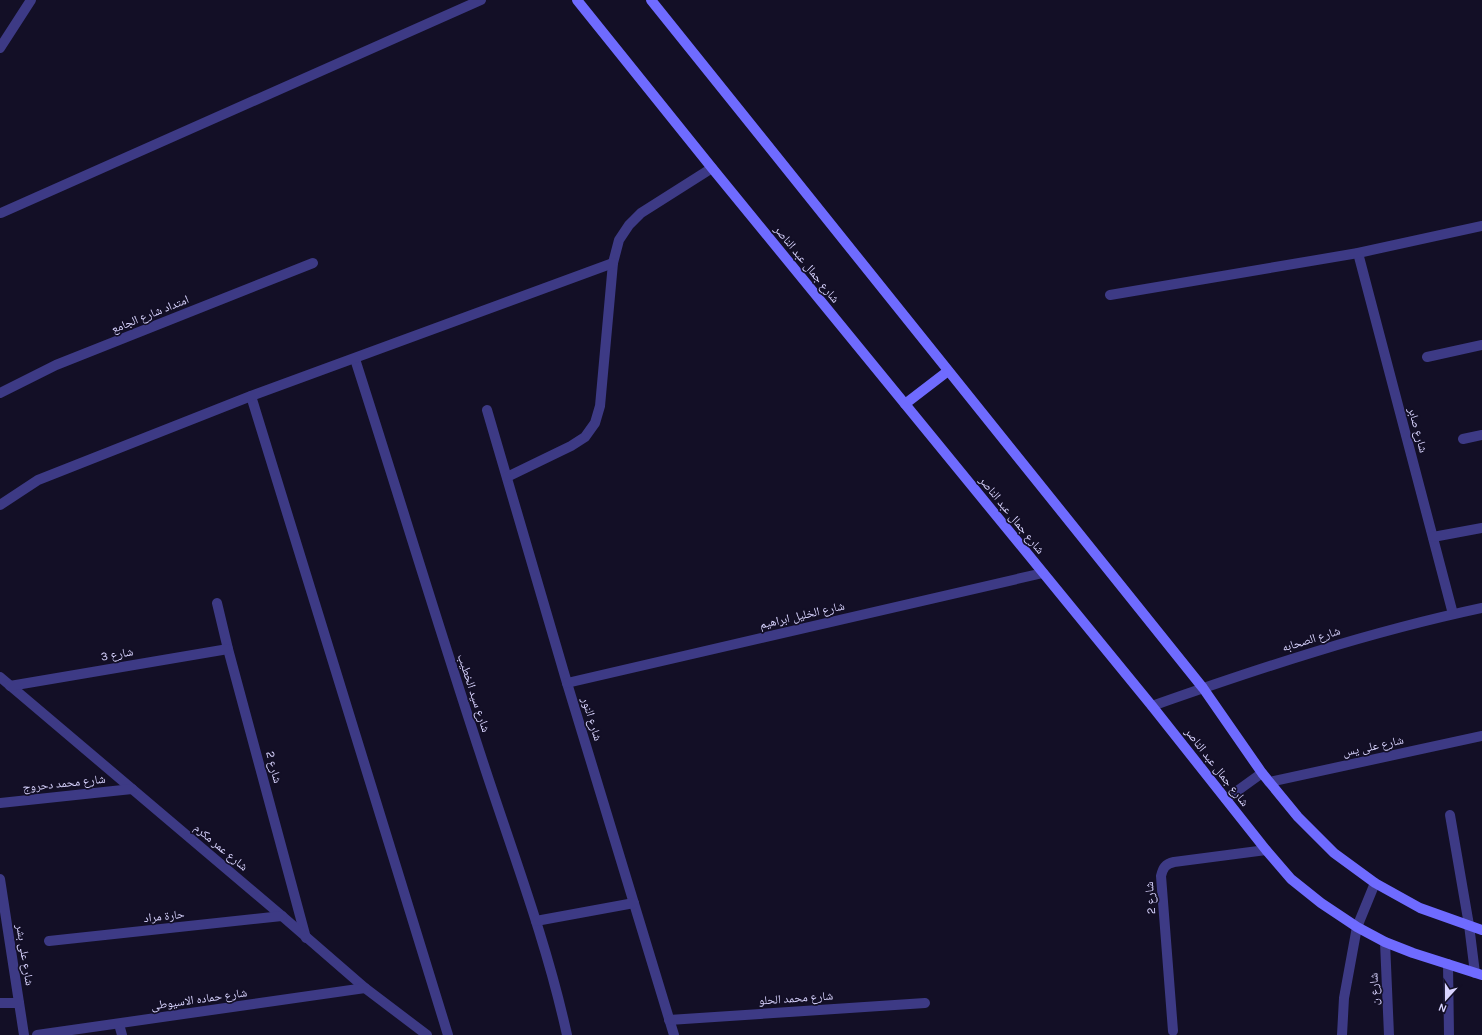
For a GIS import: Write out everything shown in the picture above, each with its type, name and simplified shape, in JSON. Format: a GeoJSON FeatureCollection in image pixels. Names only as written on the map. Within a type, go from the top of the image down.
{"type":"FeatureCollection","features":[{"type":"Feature","properties":{"kind":"street"},"geometry":{"type":"LineString","coordinates":[[0,48],[31,0]]}},
{"type":"Feature","properties":{"kind":"street"},"geometry":{"type":"LineString","coordinates":[[1,213],[481,0]]}},
{"type":"Feature","properties":{"kind":"street","name":"شارع جمال عبد الناصر"},"geometry":{"type":"LineString","coordinates":[[577,0],[1291,879],[1357,928],[1385,942],[1479,974]]}},
{"type":"Feature","properties":{"kind":"street"},"geometry":{"type":"LineString","coordinates":[[651,0],[1203,688],[1262,773],[1298,817],[1334,853],[1375,883],[1420,908],[1482,930]]}},
{"type":"Feature","properties":{"kind":"street"},"geometry":{"type":"LineString","coordinates":[[507,477],[571,446],[585,437],[595,423],[600,406],[613,263],[619,240],[629,225],[642,213],[712,168]]}},
{"type":"Feature","properties":{"kind":"street"},"geometry":{"type":"LineString","coordinates":[[1110,295],[1358,253],[1482,226]]}},
{"type":"Feature","properties":{"kind":"street","name":"شارع صابر"},"geometry":{"type":"LineString","coordinates":[[1358,253],[1453,614]]}},
{"type":"Feature","properties":{"kind":"street","name":"امتداد شارع الجامع"},"geometry":{"type":"LineString","coordinates":[[0,393],[56,365],[313,263]]}},
{"type":"Feature","properties":{"kind":"street"},"geometry":{"type":"LineString","coordinates":[[0,505],[38,480],[251,396],[613,263]]}},
{"type":"Feature","properties":{"kind":"street"},"geometry":{"type":"LineString","coordinates":[[1427,357],[1482,345]]}},
{"type":"Feature","properties":{"kind":"street","name":"شارع سيد الخطيب"},"geometry":{"type":"LineString","coordinates":[[355,359],[480,753],[536,921],[552,973],[567,1035]]}},
{"type":"Feature","properties":{"kind":"street"},"geometry":{"type":"LineString","coordinates":[[905,404],[948,371]]}},
{"type":"Feature","properties":{"kind":"street"},"geometry":{"type":"LineString","coordinates":[[251,396],[448,1035]]}},
{"type":"Feature","properties":{"kind":"street","name":"شارع النور"},"geometry":{"type":"LineString","coordinates":[[487,410],[567,683],[674,1035]]}},
{"type":"Feature","properties":{"kind":"street"},"geometry":{"type":"LineString","coordinates":[[1463,439],[1482,435]]}},
{"type":"Feature","properties":{"kind":"street"},"geometry":{"type":"LineString","coordinates":[[1433,537],[1482,528]]}},
{"type":"Feature","properties":{"kind":"street","name":"شارع الخليل ابراهيم"},"geometry":{"type":"LineString","coordinates":[[567,683],[1043,573]]}},
{"type":"Feature","properties":{"kind":"street","name":"شارع 2"},"geometry":{"type":"LineString","coordinates":[[217,603],[306,938]]}},
{"type":"Feature","properties":{"kind":"street","name":"شارع الصحابه"},"geometry":{"type":"LineString","coordinates":[[1152,706],[1251,671],[1351,640],[1482,608]]}},
{"type":"Feature","properties":{"kind":"street","name":"شارع 3"},"geometry":{"type":"LineString","coordinates":[[4,681],[228,649]]}},
{"type":"Feature","properties":{"kind":"street","name":"شارع عمر مكرم"},"geometry":{"type":"LineString","coordinates":[[4,681],[365,988],[427,1035]]}},
{"type":"Feature","properties":{"kind":"street","name":"شارع على يس"},"geometry":{"type":"LineString","coordinates":[[1269,782],[1482,736]]}},
{"type":"Feature","properties":{"kind":"street"},"geometry":{"type":"LineString","coordinates":[[1226,799],[1262,773]]}},
{"type":"Feature","properties":{"kind":"street","name":"شارع محمد دحروج"},"geometry":{"type":"LineString","coordinates":[[0,803],[132,789]]}},
{"type":"Feature","properties":{"kind":"street"},"geometry":{"type":"LineString","coordinates":[[1450,815],[1468,925],[1479,974]]}},
{"type":"Feature","properties":{"kind":"street","name":"شارع 2"},"geometry":{"type":"LineString","coordinates":[[1174,1030],[1161,876],[1162,869],[1167,864],[1174,862],[1266,850]]}},
{"type":"Feature","properties":{"kind":"street","name":"شارع على بشر"},"geometry":{"type":"LineString","coordinates":[[0,879],[2,910],[24,1035]]}},
{"type":"Feature","properties":{"kind":"street"},"geometry":{"type":"LineString","coordinates":[[1342,1035],[1344,998],[1357,928],[1375,883]]}},
{"type":"Feature","properties":{"kind":"street"},"geometry":{"type":"LineString","coordinates":[[536,921],[634,903]]}},
{"type":"Feature","properties":{"kind":"street","name":"حارة مراد"},"geometry":{"type":"LineString","coordinates":[[49,941],[282,916]]}},
{"type":"Feature","properties":{"kind":"street","name":"شارع ن"},"geometry":{"type":"LineString","coordinates":[[1385,942],[1389,1035]]}},
{"type":"Feature","properties":{"kind":"street"},"geometry":{"type":"LineString","coordinates":[[1448,964],[1449,1035]]}},
{"type":"Feature","properties":{"kind":"street","name":"شارع حماده الاسيوطى"},"geometry":{"type":"LineString","coordinates":[[38,1035],[365,988]]}},
{"type":"Feature","properties":{"kind":"street"},"geometry":{"type":"LineString","coordinates":[[0,1003],[19,1003]]}},
{"type":"Feature","properties":{"kind":"street","name":"شارع محمد الحلو"},"geometry":{"type":"LineString","coordinates":[[669,1020],[925,1003]]}},
{"type":"Feature","properties":{"kind":"street"},"geometry":{"type":"LineString","coordinates":[[119,1024],[122,1035]]}}]}
